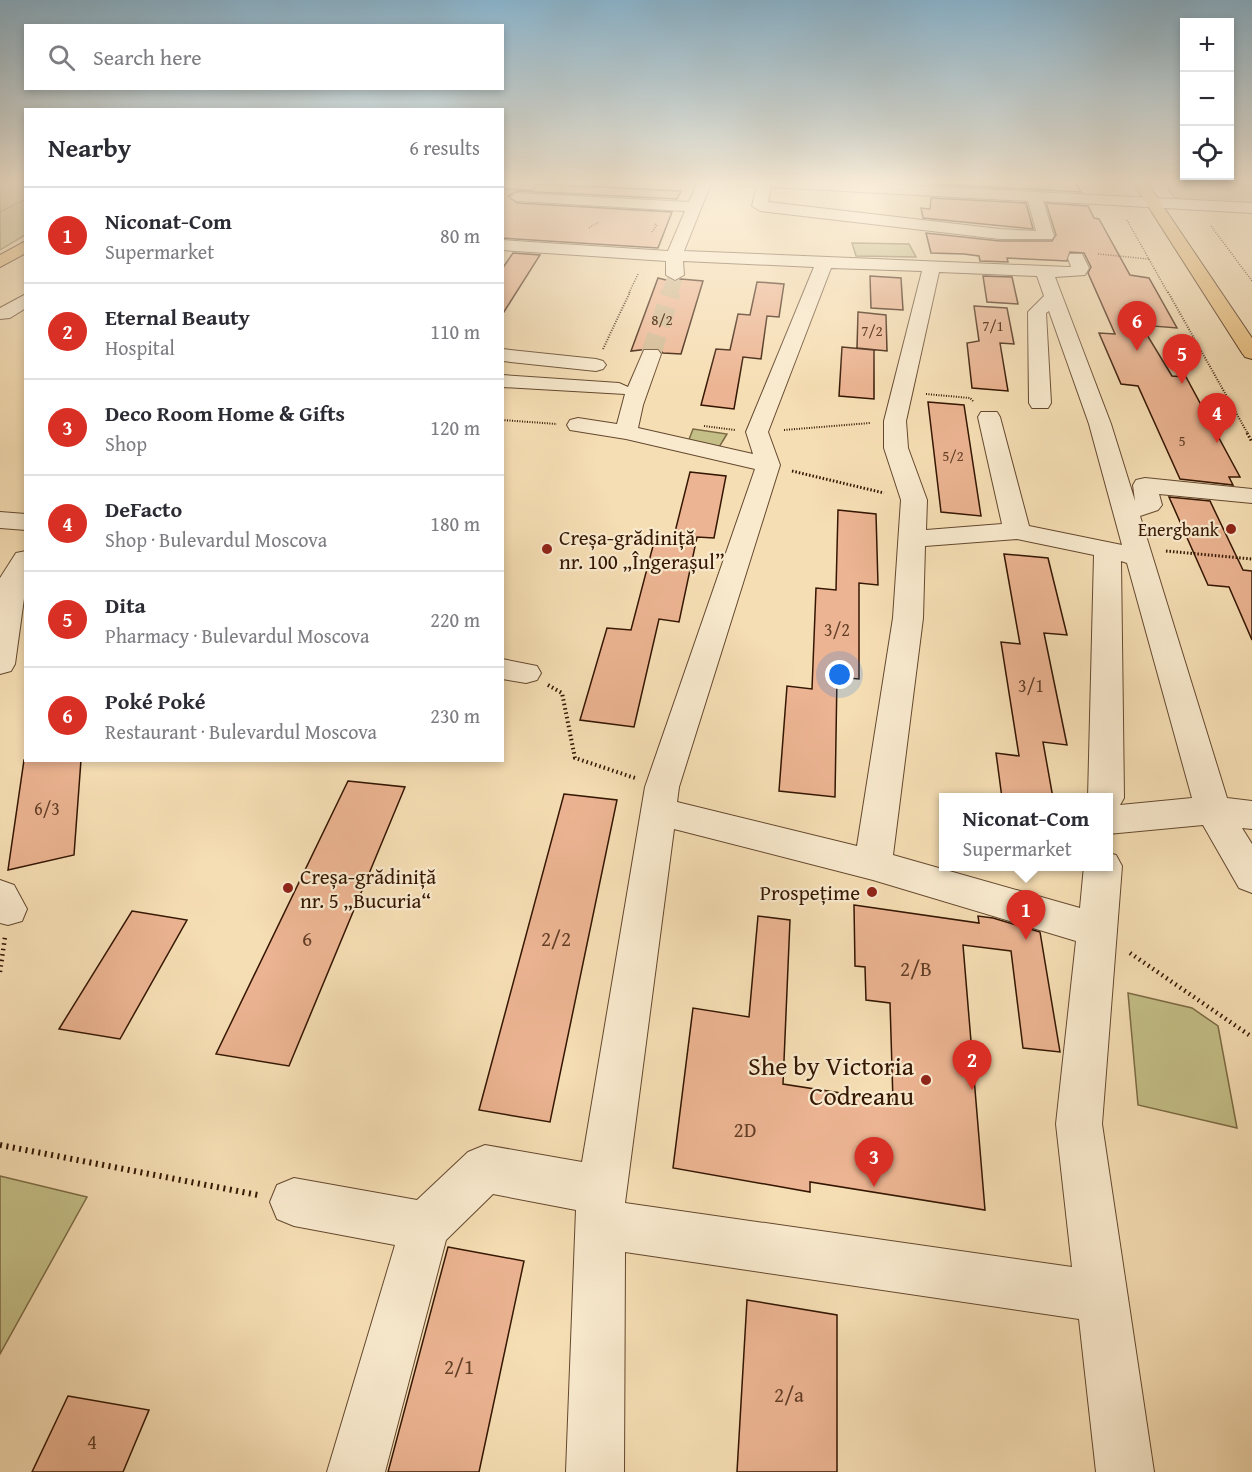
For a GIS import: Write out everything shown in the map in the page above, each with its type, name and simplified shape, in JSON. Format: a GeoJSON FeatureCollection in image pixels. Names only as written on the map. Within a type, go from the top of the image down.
{"type":"FeatureCollection","features":[{"type":"Feature","properties":{"kind":"main road"},"geometry":{"type":"LineString","coordinates":[[0,262],[20,250]]}},
{"type":"Feature","properties":{"kind":"main road"},"geometry":{"type":"LineString","coordinates":[[1184,250],[1252,353]]}},
{"type":"Feature","properties":{"kind":"street"},"geometry":{"type":"LineString","coordinates":[[573,250],[674,256],[749,251],[825,261],[932,265],[1010,250]]}},
{"type":"Feature","properties":{"kind":"street"},"geometry":{"type":"LineString","coordinates":[[675,278],[676,250]]}},
{"type":"Feature","properties":{"kind":"street"},"geometry":{"type":"LineString","coordinates":[[992,250],[1004,252],[1044,271],[1079,271],[1084,256]]}},
{"type":"Feature","properties":{"kind":"street"},"geometry":{"type":"LineString","coordinates":[[595,1472],[601,1207],[661,799],[763,449],[825,261]]}},
{"type":"Feature","properties":{"kind":"street"},"geometry":{"type":"LineString","coordinates":[[873,865],[908,618],[914,500],[896,448],[895,422],[932,265]]}},
{"type":"Feature","properties":{"kind":"street"},"geometry":{"type":"LineString","coordinates":[[1044,271],[1100,424],[1213,810],[1252,877]]}},
{"type":"Feature","properties":{"kind":"street"},"geometry":{"type":"LineString","coordinates":[[1040,403],[1037,312],[1054,297]]}},
{"type":"Feature","properties":{"kind":"street"},"geometry":{"type":"LineString","coordinates":[[1,314],[24,300]]}},
{"type":"Feature","properties":{"kind":"street"},"geometry":{"type":"LineString","coordinates":[[1,314],[24,316]]}},
{"type":"Feature","properties":{"kind":"street"},"geometry":{"type":"LineString","coordinates":[[626,432],[632,405],[651,354]]}},
{"type":"Feature","properties":{"kind":"street"},"geometry":{"type":"LineString","coordinates":[[504,356],[596,365]]}},
{"type":"Feature","properties":{"kind":"street"},"geometry":{"type":"LineString","coordinates":[[504,381],[619,389]]}},
{"type":"Feature","properties":{"kind":"street"},"geometry":{"type":"LineString","coordinates":[[989,417],[1017,531]]}},
{"type":"Feature","properties":{"kind":"street"},"geometry":{"type":"LineString","coordinates":[[578,426],[763,449]]}},
{"type":"Feature","properties":{"kind":"street"},"geometry":{"type":"LineString","coordinates":[[1125,512],[1149,505],[1145,485],[1252,496]]}},
{"type":"Feature","properties":{"kind":"street"},"geometry":{"type":"LineString","coordinates":[[0,520],[24,522]]}},
{"type":"Feature","properties":{"kind":"street"},"geometry":{"type":"LineString","coordinates":[[912,538],[1017,531],[1139,557]]}},
{"type":"Feature","properties":{"kind":"street"},"geometry":{"type":"LineString","coordinates":[[1106,793],[1107,552]]}},
{"type":"Feature","properties":{"kind":"street"},"geometry":{"type":"LineString","coordinates":[[9,656],[5,610],[14,570]]}},
{"type":"Feature","properties":{"kind":"street"},"geometry":{"type":"LineString","coordinates":[[661,799],[873,865],[1097,930]]}},
{"type":"Feature","properties":{"kind":"street"},"geometry":{"type":"LineString","coordinates":[[1113,820],[1213,810],[1252,815]]}},
{"type":"Feature","properties":{"kind":"street"},"geometry":{"type":"LineString","coordinates":[[1103,871],[1079,1124],[1125,1472]]}},
{"type":"Feature","properties":{"kind":"street"},"geometry":{"type":"LineString","coordinates":[[356,1472],[425,1226],[485,1169],[601,1207],[1102,1297]]}},
{"type":"Feature","properties":{"kind":"street"},"geometry":{"type":"LineString","coordinates":[[294,1203],[425,1226]]}},
{"type":"Feature","properties":{"kind":"path"},"geometry":{"type":"LineString","coordinates":[[1144,250],[1252,442]]}},
{"type":"Feature","properties":{"kind":"path"},"geometry":{"type":"LineString","coordinates":[[1229,250],[1252,281]]}},
{"type":"Feature","properties":{"kind":"path"},"geometry":{"type":"LineString","coordinates":[[596,365],[634,279],[653,255]]}},
{"type":"Feature","properties":{"kind":"path"},"geometry":{"type":"LineString","coordinates":[[1084,256],[1149,259]]}},
{"type":"Feature","properties":{"kind":"path"},"geometry":{"type":"LineString","coordinates":[[902,391],[970,398],[989,417]]}},
{"type":"Feature","properties":{"kind":"path"},"geometry":{"type":"LineString","coordinates":[[504,420],[578,426]]}},
{"type":"Feature","properties":{"kind":"path"},"geometry":{"type":"LineString","coordinates":[[763,449],[895,422]]}},
{"type":"Feature","properties":{"kind":"path"},"geometry":{"type":"LineString","coordinates":[[695,424],[914,500]]}},
{"type":"Feature","properties":{"kind":"path"},"geometry":{"type":"LineString","coordinates":[[1173,552],[1252,559]]}},
{"type":"Feature","properties":{"kind":"path"},"geometry":{"type":"LineString","coordinates":[[514,671],[562,693],[576,758],[661,799]]}},
{"type":"Feature","properties":{"kind":"path"},"geometry":{"type":"LineString","coordinates":[[1097,930],[1252,1037]]}},
{"type":"Feature","properties":{"kind":"path"},"geometry":{"type":"LineString","coordinates":[[0,1145],[294,1203]]}},
{"type":"Feature","properties":{"kind":"shaded area"},"geometry":{"type":"Polygon","coordinates":[[[854,250],[912,250],[916,257],[856,256],[854,250]]]}},
{"type":"Feature","properties":{"kind":"shaded area"},"geometry":{"type":"Polygon","coordinates":[[[693,429],[727,434],[718,449],[688,442],[693,429]]]}},
{"type":"Feature","properties":{"kind":"shaded area"},"geometry":{"type":"Polygon","coordinates":[[[1128,993],[1192,1008],[1218,1026],[1237,1128],[1138,1105],[1128,993]]]}},
{"type":"Feature","properties":{"kind":"shaded area"},"geometry":{"type":"Polygon","coordinates":[[[0,1176],[87,1197],[0,1354],[0,1176]]]}},
{"type":"Feature","properties":{"kind":"building"},"geometry":{"type":"Polygon","coordinates":[[[930,250],[1116,250],[1130,275],[1149,278],[1177,328],[1141,325],[1172,376],[1186,377],[1240,477],[1229,477],[1233,485],[1180,479],[1138,386],[1121,384],[1099,333],[1115,334],[1088,273],[1091,267],[1084,253],[1070,252],[1067,261],[1007,258],[1008,262],[980,261],[979,256],[964,254],[931,253],[930,250]]]}},
{"type":"Feature","properties":{"kind":"building"},"geometry":{"type":"Polygon","coordinates":[[[513,253],[540,255],[504,312],[504,266],[513,253]]]}},
{"type":"Feature","properties":{"kind":"building"},"geometry":{"type":"Polygon","coordinates":[[[870,276],[901,278],[903,310],[871,308],[870,276]]]}},
{"type":"Feature","properties":{"kind":"building"},"geometry":{"type":"Polygon","coordinates":[[[983,276],[1012,277],[1018,304],[987,302],[983,276]]]}},
{"type":"Feature","properties":{"kind":"building"},"geometry":{"type":"Polygon","coordinates":[[[658,278],[674,282],[681,279],[703,281],[681,354],[663,353],[658,348],[631,351],[658,278]]]}},
{"type":"Feature","properties":{"kind":"building"},"geometry":{"type":"Polygon","coordinates":[[[757,282],[784,284],[779,317],[767,316],[761,359],[743,357],[734,409],[701,405],[716,349],[730,350],[738,314],[750,315],[757,282]]]}},
{"type":"Feature","properties":{"kind":"building"},"geometry":{"type":"Polygon","coordinates":[[[974,306],[1007,308],[1014,344],[1000,343],[1008,391],[972,388],[967,343],[979,341],[974,306]]]}},
{"type":"Feature","properties":{"kind":"building"},"geometry":{"type":"Polygon","coordinates":[[[858,312],[886,315],[887,351],[857,348],[858,312]]]}},
{"type":"Feature","properties":{"kind":"building"},"geometry":{"type":"Polygon","coordinates":[[[842,347],[874,350],[874,399],[839,396],[842,347]]]}},
{"type":"Feature","properties":{"kind":"building"},"geometry":{"type":"Polygon","coordinates":[[[928,402],[964,405],[981,516],[941,512],[928,402]]]}},
{"type":"Feature","properties":{"kind":"building"},"geometry":{"type":"Polygon","coordinates":[[[690,472],[726,476],[714,538],[697,537],[679,622],[659,619],[634,727],[580,720],[607,628],[631,630],[654,542],[672,544],[690,472]]]}},
{"type":"Feature","properties":{"kind":"building"},"geometry":{"type":"Polygon","coordinates":[[[1169,497],[1210,501],[1243,570],[1252,571],[1252,640],[1229,587],[1208,585],[1169,497]]]}},
{"type":"Feature","properties":{"kind":"building"},"geometry":{"type":"Polygon","coordinates":[[[838,510],[876,514],[878,585],[859,583],[859,679],[837,677],[835,797],[779,791],[787,686],[812,689],[816,588],[836,590],[838,510]]]}},
{"type":"Feature","properties":{"kind":"building"},"geometry":{"type":"Polygon","coordinates":[[[1004,554],[1048,558],[1067,635],[1044,633],[1067,745],[1043,742],[1052,793],[1001,793],[996,753],[1019,756],[1001,642],[1020,644],[1004,554]]]}},
{"type":"Feature","properties":{"kind":"building"},"geometry":{"type":"Polygon","coordinates":[[[24,760],[24,762],[81,762],[74,855],[8,870],[24,760]]]}},
{"type":"Feature","properties":{"kind":"building"},"geometry":{"type":"Polygon","coordinates":[[[348,781],[405,787],[289,1066],[216,1054],[348,781]]]}},
{"type":"Feature","properties":{"kind":"building"},"geometry":{"type":"Polygon","coordinates":[[[564,794],[617,800],[550,1122],[479,1110],[564,794]]]}},
{"type":"Feature","properties":{"kind":"building"},"geometry":{"type":"Polygon","coordinates":[[[854,905],[979,923],[978,916],[993,918],[1040,932],[1060,1052],[1023,1048],[1011,951],[963,945],[985,1210],[810,1182],[810,1192],[673,1168],[693,1008],[749,1017],[758,916],[790,920],[783,1084],[893,1101],[890,1003],[866,1000],[865,967],[855,966],[854,905]]]}},
{"type":"Feature","properties":{"kind":"building"},"geometry":{"type":"Polygon","coordinates":[[[132,911],[187,920],[120,1039],[59,1029],[132,911]]]}},
{"type":"Feature","properties":{"kind":"building"},"geometry":{"type":"Polygon","coordinates":[[[448,1247],[524,1261],[479,1472],[388,1472],[448,1247]]]}},
{"type":"Feature","properties":{"kind":"building"},"geometry":{"type":"Polygon","coordinates":[[[747,1300],[837,1315],[837,1472],[737,1472],[747,1300]]]}},
{"type":"Feature","properties":{"kind":"building"},"geometry":{"type":"Polygon","coordinates":[[[68,1396],[149,1410],[123,1472],[32,1472],[68,1396]]]}},
{"type":"Feature","properties":{"kind":"tunnel"},"geometry":{"type":"LineString","coordinates":[[670,293],[675,278]]}},
{"type":"Feature","properties":{"kind":"tunnel"},"geometry":{"type":"LineString","coordinates":[[651,354],[671,292]]}},
{"type":"Feature","properties":{"kind":"place","name":"Poké Poké"},"geometry":{"type":"Point","coordinates":[1137,351]}},
{"type":"Feature","properties":{"kind":"place","name":"Dita"},"geometry":{"type":"Point","coordinates":[1182,384]}},
{"type":"Feature","properties":{"kind":"place","name":"DeFacto"},"geometry":{"type":"Point","coordinates":[1217,443]}},
{"type":"Feature","properties":{"kind":"place","name":"Energbank"},"geometry":{"type":"Point","coordinates":[1231,529]}},
{"type":"Feature","properties":{"kind":"place","name":"Creșa-grădiniță nr. 100 „Îngerașul”"},"geometry":{"type":"Point","coordinates":[547,549]}},
{"type":"Feature","properties":{"kind":"place","name":"Creșa-grădiniță nr. 5 „Bucuria“"},"geometry":{"type":"Point","coordinates":[288,888]}},
{"type":"Feature","properties":{"kind":"place","name":"Prospețime"},"geometry":{"type":"Point","coordinates":[872,892]}},
{"type":"Feature","properties":{"kind":"place","name":"Niconat-Com"},"geometry":{"type":"Point","coordinates":[1026,940]}},
{"type":"Feature","properties":{"kind":"place","name":"She by Victoria Codreanu"},"geometry":{"type":"Point","coordinates":[926,1080]}},
{"type":"Feature","properties":{"kind":"place","name":"Eternal Beauty"},"geometry":{"type":"Point","coordinates":[972,1090]}},
{"type":"Feature","properties":{"kind":"place","name":"Deco Room Home & Gifts"},"geometry":{"type":"Point","coordinates":[874,1187]}}]}
